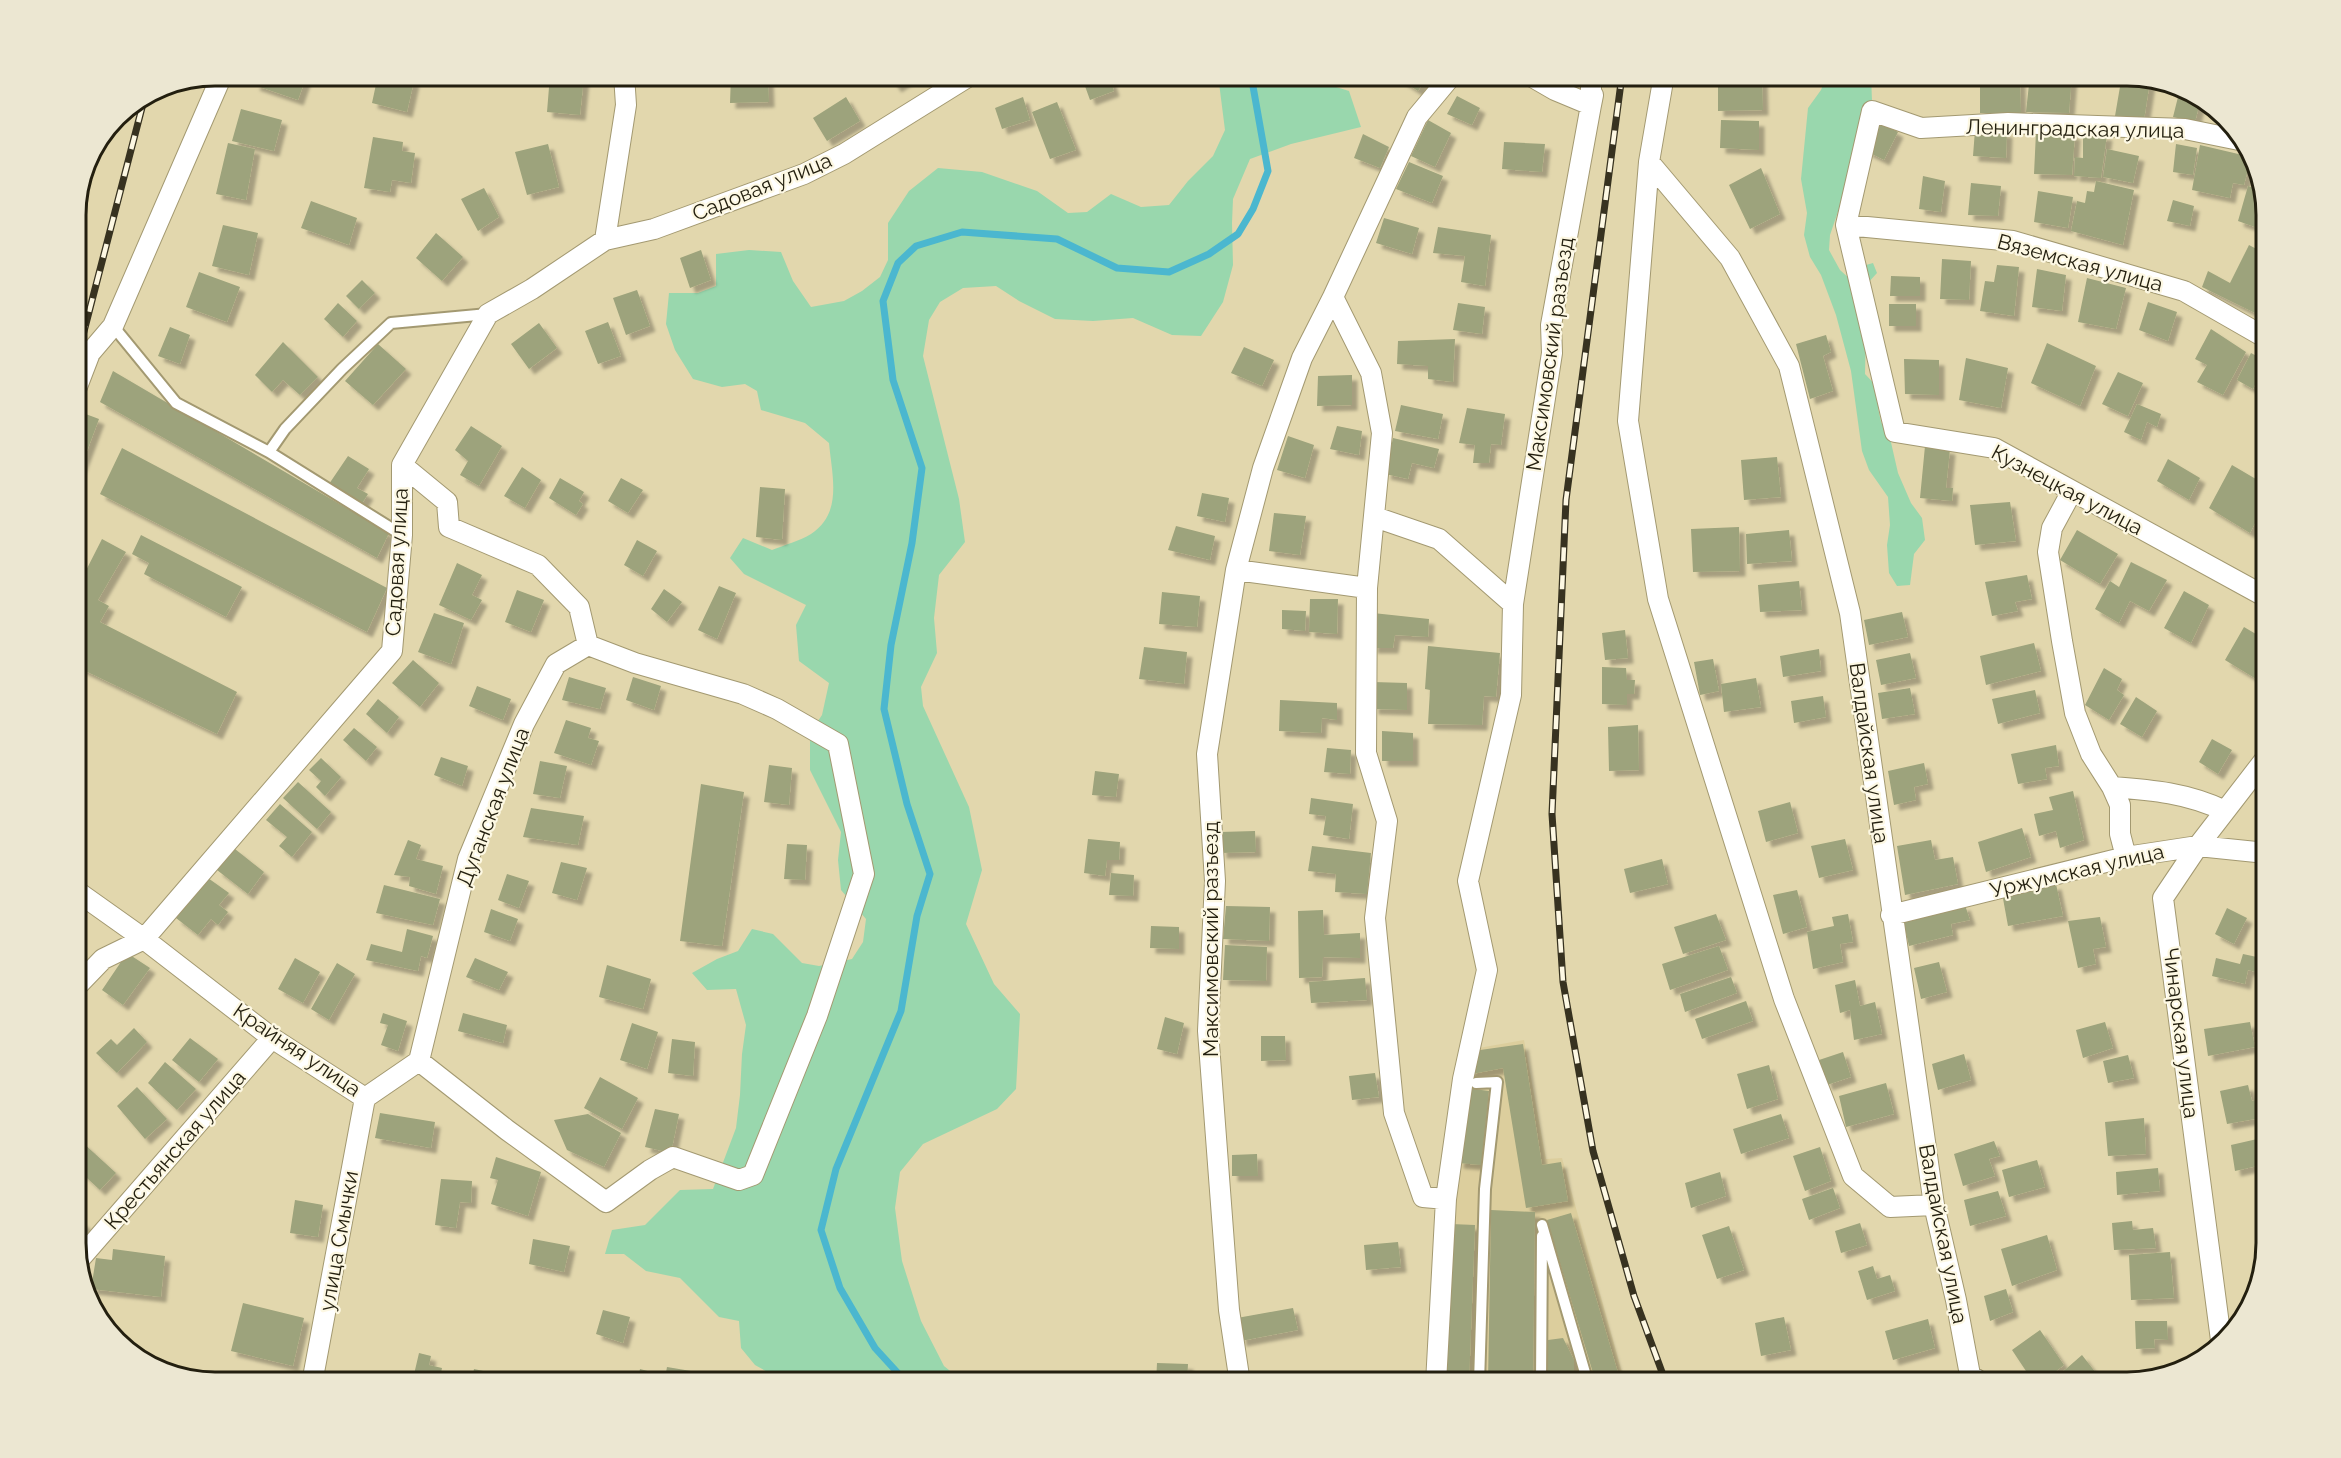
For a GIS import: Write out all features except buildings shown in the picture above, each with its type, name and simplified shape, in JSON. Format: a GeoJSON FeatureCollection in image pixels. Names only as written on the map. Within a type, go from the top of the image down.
{"type":"FeatureCollection","features":[{"type":"Feature","properties":{"kind":"street"},"geometry":{"type":"LineString","coordinates":[[86,363],[90,353],[113,326],[217,86]]}},
{"type":"Feature","properties":{"kind":"street"},"geometry":{"type":"LineString","coordinates":[[605,240],[626,105],[625,86]]}},
{"type":"Feature","properties":{"kind":"street","name":"Садовая улица"},"geometry":{"type":"LineString","coordinates":[[86,977],[103,960],[144,939],[392,651],[402,535],[402,465],[488,314],[532,289],[605,240],[654,229],[804,174],[844,154],[953,86]]}},
{"type":"Feature","properties":{"kind":"street","name":"Максимовский разъезд"},"geometry":{"type":"LineString","coordinates":[[1238,1372],[1229,1310],[1208,1032],[1215,881],[1208,754],[1236,570],[1263,468],[1298,369],[1418,117],[1443,86]]}},
{"type":"Feature","properties":{"kind":"street"},"geometry":{"type":"LineString","coordinates":[[1548,86],[1591,105],[1591,86]]}},
{"type":"Feature","properties":{"kind":"street","name":"Максимовский разъезд"},"geometry":{"type":"LineString","coordinates":[[1437,1372],[1446,1199],[1463,1079],[1487,970],[1467,881],[1511,695],[1513,604],[1552,353],[1551,325],[1594,86]]}},
{"type":"Feature","properties":{"kind":"street"},"geometry":{"type":"LineString","coordinates":[[1662,86],[1649,162],[1628,421],[1658,599],[1784,999],[1852,1176],[1890,1207],[1934,1205]]}},
{"type":"Feature","properties":{"kind":"street","name":"Ленинградская улица"},"geometry":{"type":"LineString","coordinates":[[1872,111],[1921,128],[2008,123],[2185,129],[2230,138]]}},
{"type":"Feature","properties":{"kind":"street","name":"Кузнецкая улица"},"geometry":{"type":"LineString","coordinates":[[1872,111],[1846,225],[1895,432],[1994,448],[2255,591]]}},
{"type":"Feature","properties":{"kind":"street","name":"Валдайская улица"},"geometry":{"type":"LineString","coordinates":[[1649,162],[1730,258],[1790,366],[1850,613],[1891,915],[1934,1205],[1972,1372]]}},
{"type":"Feature","properties":{"kind":"street","name":"Вяземская улица"},"geometry":{"type":"LineString","coordinates":[[1846,225],[2013,242],[2184,291],[2255,332]]}},
{"type":"Feature","properties":{"kind":"street"},"geometry":{"type":"LineString","coordinates":[[1333,297],[1371,373],[1382,433],[1367,588],[1366,753],[1387,821],[1375,918],[1394,1113],[1423,1197],[1446,1199]]}},
{"type":"Feature","properties":{"kind":"street"},"geometry":{"type":"LineString","coordinates":[[402,465],[447,502],[449,527],[538,565],[579,608],[588,645],[635,663],[718,686],[777,709],[838,744],[864,874],[817,1016],[753,1175],[739,1180],[673,1157],[650,1170],[606,1202],[418,1061]]}},
{"type":"Feature","properties":{"kind":"street"},"geometry":{"type":"LineString","coordinates":[[2072,490],[2052,528],[2048,552],[2075,713],[2091,754],[2112,787],[2120,805],[2120,834],[2126,857]]}},
{"type":"Feature","properties":{"kind":"street"},"geometry":{"type":"LineString","coordinates":[[1375,517],[1439,539],[1513,604]]}},
{"type":"Feature","properties":{"kind":"street"},"geometry":{"type":"LineString","coordinates":[[1236,570],[1367,588]]}},
{"type":"Feature","properties":{"kind":"street","name":"Дуганская улица"},"geometry":{"type":"LineString","coordinates":[[418,1061],[468,859],[524,724],[556,664],[588,645]]}},
{"type":"Feature","properties":{"kind":"street","name":"Чинарская улица"},"geometry":{"type":"LineString","coordinates":[[2220,1333],[2163,898],[2198,846],[2256,772]]}},
{"type":"Feature","properties":{"kind":"street"},"geometry":{"type":"LineString","coordinates":[[2112,787],[2169,792],[2225,811]]}},
{"type":"Feature","properties":{"kind":"street","name":"Уржумская улица"},"geometry":{"type":"LineString","coordinates":[[1891,915],[2126,857],[2198,846],[2256,852]]}},
{"type":"Feature","properties":{"kind":"street","name":"Крайняя улица"},"geometry":{"type":"LineString","coordinates":[[86,898],[144,939],[272,1038],[365,1098],[418,1061]]}},
{"type":"Feature","properties":{"kind":"street","name":"Крестьянская улица"},"geometry":{"type":"LineString","coordinates":[[86,1253],[272,1038]]}},
{"type":"Feature","properties":{"kind":"street","name":"улица Смычки"},"geometry":{"type":"LineString","coordinates":[[314,1372],[365,1098]]}},
{"type":"Feature","properties":{"kind":"lane"},"geometry":{"type":"LineString","coordinates":[[269,452],[285,429],[342,369],[391,323],[488,314]]}},
{"type":"Feature","properties":{"kind":"lane"},"geometry":{"type":"LineString","coordinates":[[113,326],[176,403],[269,452],[402,535]]}},
{"type":"Feature","properties":{"kind":"lane"},"geometry":{"type":"LineString","coordinates":[[1476,1083],[1497,1082],[1485,1189],[1479,1372]]}},
{"type":"Feature","properties":{"kind":"lane"},"geometry":{"type":"LineString","coordinates":[[1541,1372],[1542,1225],[1585,1372]]}},
{"type":"Feature","properties":{"kind":"shaded area"},"geometry":{"type":"Polygon","coordinates":[[[1524,1040],[1546,1159],[1562,1158],[1622,1372],[1442,1372],[1448,1228],[1473,1049],[1524,1040]]]}},
{"type":"Feature","properties":{"kind":"green space"},"geometry":{"type":"Polygon","coordinates":[[[1219,86],[1333,86],[1349,91],[1361,127],[1291,144],[1250,159],[1233,199],[1233,265],[1223,302],[1201,336],[1172,335],[1133,318],[1093,321],[1055,319],[1019,301],[996,286],[963,288],[940,302],[929,320],[923,356],[959,499],[965,542],[939,575],[934,618],[937,653],[921,687],[923,706],[969,807],[982,870],[966,924],[994,984],[1020,1014],[1016,1089],[997,1109],[923,1144],[900,1172],[895,1208],[902,1261],[921,1321],[944,1366],[951,1372],[767,1372],[755,1365],[741,1348],[739,1321],[719,1317],[680,1278],[646,1271],[624,1254],[605,1254],[612,1230],[645,1225],[680,1190],[713,1189],[736,1128],[746,1025],[736,989],[707,990],[692,973],[717,959],[738,951],[752,929],[773,934],[802,963],[819,966],[852,959],[863,942],[866,919],[841,890],[838,860],[841,832],[810,770],[810,733],[822,715],[829,683],[799,661],[796,625],[806,605],[744,574],[730,558],[743,538],[772,550],[811,534],[821,525],[832,505],[833,481],[829,443],[805,423],[761,410],[757,391],[745,384],[722,387],[693,379],[675,350],[666,324],[669,293],[698,293],[716,286],[716,254],[749,250],[781,252],[793,281],[811,307],[844,301],[880,277],[888,260],[888,223],[909,191],[938,168],[982,172],[1037,191],[1068,213],[1087,212],[1111,194],[1141,207],[1169,205],[1188,181],[1213,156],[1225,130],[1219,86]]]}},
{"type":"Feature","properties":{"kind":"green space"},"geometry":{"type":"Polygon","coordinates":[[[1823,86],[1871,86],[1872,101],[1856,137],[1856,147],[1843,197],[1830,235],[1829,250],[1840,270],[1851,280],[1866,265],[1873,263],[1877,273],[1867,284],[1865,374],[1881,391],[1878,408],[1881,422],[1890,438],[1898,473],[1911,503],[1922,518],[1925,540],[1914,554],[1910,585],[1897,586],[1889,573],[1888,497],[1869,470],[1862,451],[1851,371],[1836,315],[1821,275],[1810,257],[1804,235],[1807,213],[1801,179],[1808,108],[1823,86]]]}},
{"type":"Feature","properties":{"kind":"waterway"},"geometry":{"type":"LineString","coordinates":[[897,1372],[875,1348],[840,1288],[821,1230],[836,1169],[901,1011],[917,916],[930,874],[907,804],[884,709],[891,645],[912,543],[922,468],[893,380],[883,301],[898,263],[916,246],[962,232],[1057,239],[1117,268],[1169,272],[1209,254],[1238,234],[1253,209],[1268,171],[1253,86]]}},
{"type":"Feature","properties":{"kind":"railway"},"geometry":{"type":"LineString","coordinates":[[1621,86],[1566,500],[1552,814],[1563,982],[1593,1151],[1634,1296],[1662,1372]]}},
{"type":"Feature","properties":{"kind":"railway"},"geometry":{"type":"LineString","coordinates":[[86,324],[142,108]]}}]}
